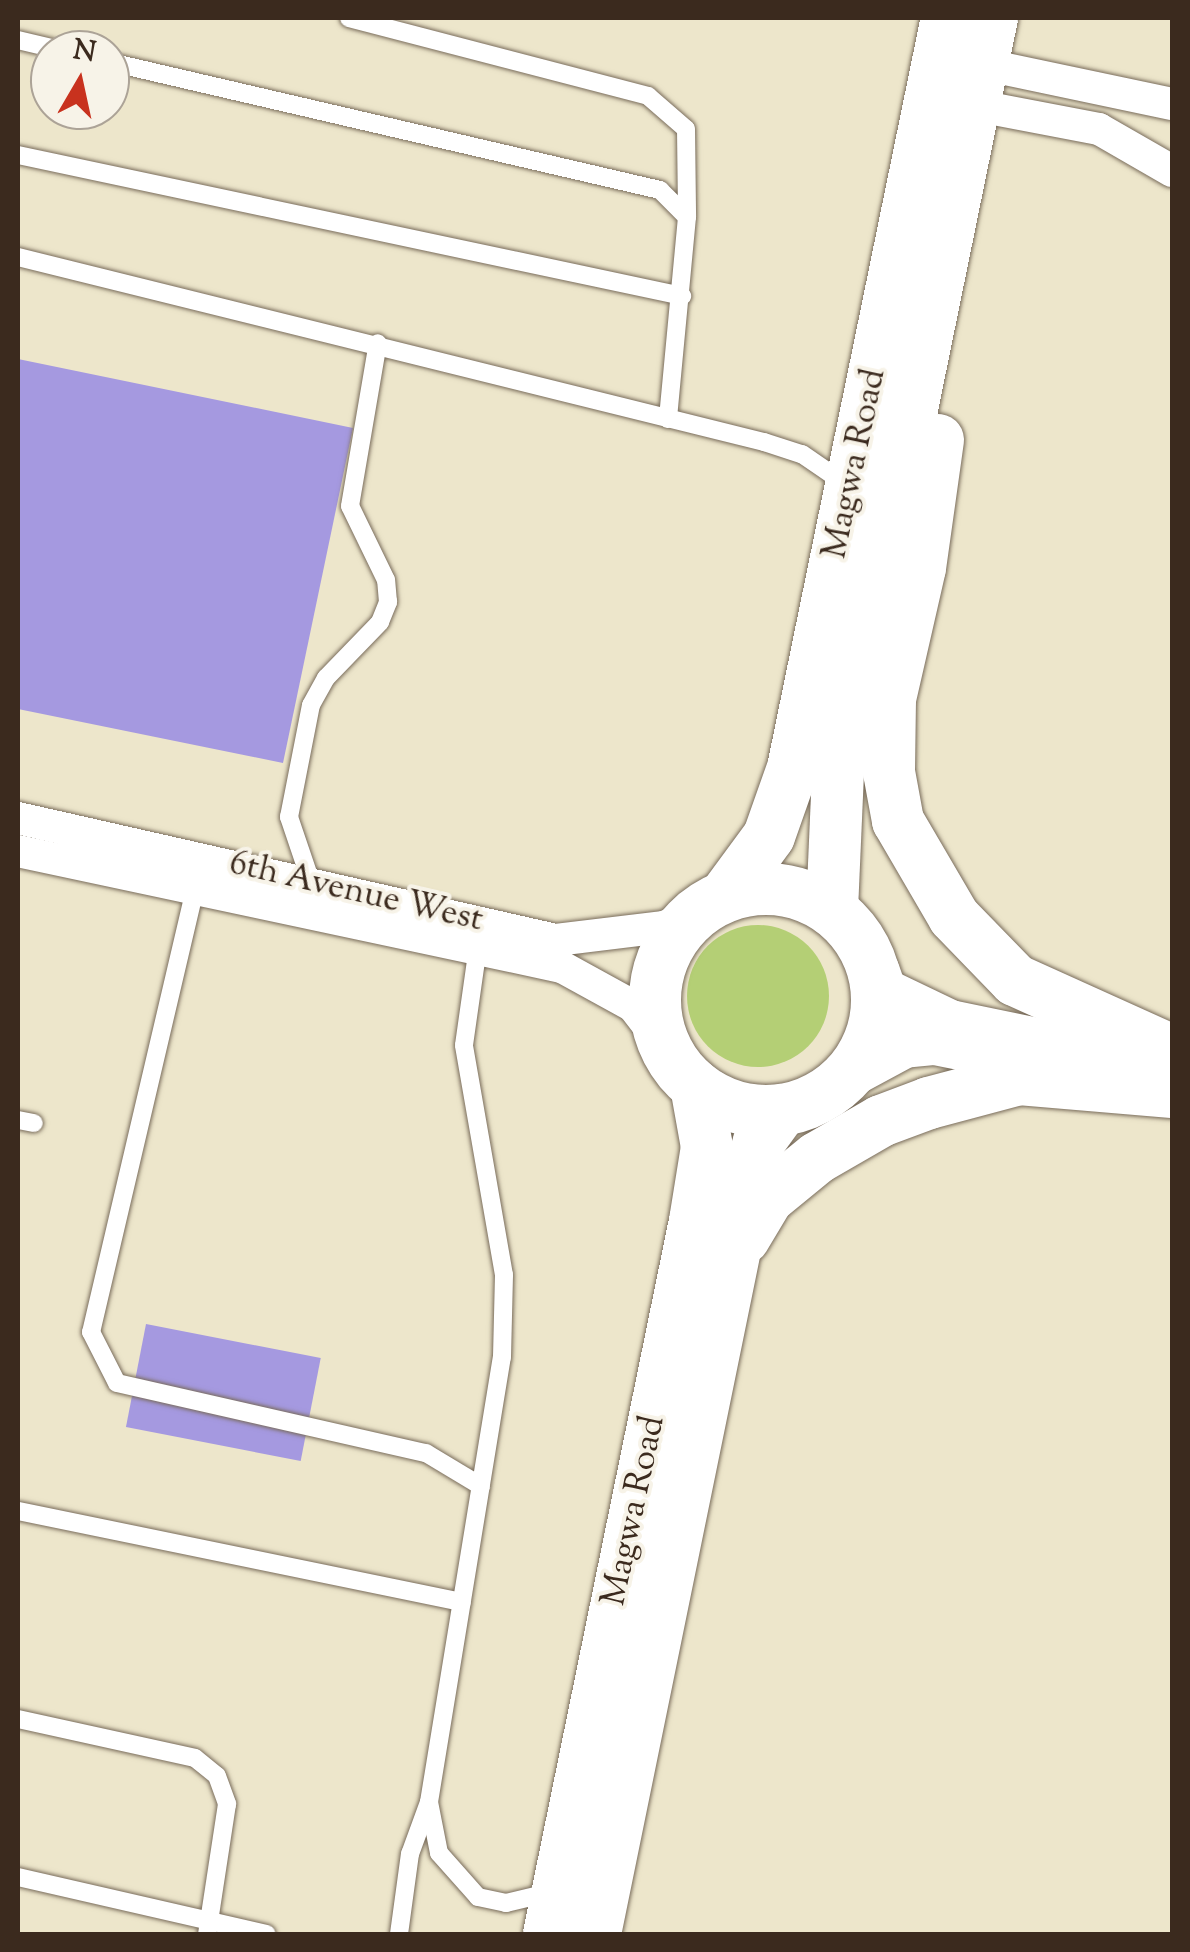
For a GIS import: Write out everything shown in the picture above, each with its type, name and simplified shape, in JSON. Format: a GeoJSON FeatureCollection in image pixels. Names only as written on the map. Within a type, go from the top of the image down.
{"type":"FeatureCollection","features":[{"type":"Feature","properties":{"kind":"main road","name":"Magwa Road"},"geometry":{"type":"LineString","coordinates":[[709,905],[769,836],[793,768],[948,18]]}},
{"type":"Feature","properties":{"kind":"main road","name":"Magwa Road"},"geometry":{"type":"LineString","coordinates":[[832,910],[838,770],[982,62]]}},
{"type":"Feature","properties":{"kind":"main road"},"geometry":{"type":"LineString","coordinates":[[933,301],[944,348],[942,411],[920,568],[890,699],[890,772],[898,821],[954,916],[1015,980],[1172,1051]]}},
{"type":"Feature","properties":{"kind":"main road"},"geometry":{"type":"LineString","coordinates":[[1172,1070],[950,1024],[884,992],[854,931],[832,910],[799,892],[762,888],[709,905],[668,944],[656,980],[660,1041],[696,1086],[722,1102],[782,1110],[808,1103],[852,1072],[904,1044],[935,1041],[1172,1090]]}},
{"type":"Feature","properties":{"kind":"main road"},"geometry":{"type":"LineString","coordinates":[[852,1072],[877,1016],[876,972]]}},
{"type":"Feature","properties":{"kind":"main road"},"geometry":{"type":"LineString","coordinates":[[733,1256],[768,1198],[817,1158],[897,1115],[1020,1079],[1172,1090]]}},
{"type":"Feature","properties":{"kind":"main road","name":"Magwa Road"},"geometry":{"type":"LineString","coordinates":[[554,1911],[708,1147],[696,1086]]}},
{"type":"Feature","properties":{"kind":"main road","name":"Magwa Road"},"geometry":{"type":"LineString","coordinates":[[595,1934],[733,1256],[760,1142],[782,1110]]}},
{"type":"Feature","properties":{"kind":"street"},"geometry":{"type":"LineString","coordinates":[[982,62],[1172,104]]}},
{"type":"Feature","properties":{"kind":"street"},"geometry":{"type":"LineString","coordinates":[[982,62],[1172,171]]}},
{"type":"Feature","properties":{"kind":"street","name":"6th Avenue West"},"geometry":{"type":"LineString","coordinates":[[18,818],[556,940],[664,927],[709,905]]}},
{"type":"Feature","properties":{"kind":"street","name":"6th Avenue West"},"geometry":{"type":"LineString","coordinates":[[18,850],[478,947],[587,978],[633,1006],[660,1041]]}},
{"type":"Feature","properties":{"kind":"lane"},"geometry":{"type":"LineString","coordinates":[[350,18],[648,96],[686,129],[688,217],[668,419]]}},
{"type":"Feature","properties":{"kind":"lane"},"geometry":{"type":"LineString","coordinates":[[130,67],[660,190],[688,217]]}},
{"type":"Feature","properties":{"kind":"lane"},"geometry":{"type":"LineString","coordinates":[[18,156],[682,296]]}},
{"type":"Feature","properties":{"kind":"lane"},"geometry":{"type":"LineString","coordinates":[[18,257],[378,343],[802,454],[851,490]]}},
{"type":"Feature","properties":{"kind":"lane"},"geometry":{"type":"LineString","coordinates":[[311,882],[289,818],[311,704],[326,678],[380,622],[388,602],[386,580],[350,506],[378,343]]}},
{"type":"Feature","properties":{"kind":"lane"},"geometry":{"type":"LineString","coordinates":[[194,889],[91,1332],[117,1384],[426,1453],[481,1486]]}},
{"type":"Feature","properties":{"kind":"lane"},"geometry":{"type":"LineString","coordinates":[[399,1934],[410,1854],[428,1802],[502,1358],[504,1275],[464,1044],[478,947]]}},
{"type":"Feature","properties":{"kind":"lane"},"geometry":{"type":"LineString","coordinates":[[18,1511],[462,1602]]}},
{"type":"Feature","properties":{"kind":"lane"},"geometry":{"type":"LineString","coordinates":[[18,1719],[195,1758],[217,1776],[227,1804],[208,1928]]}},
{"type":"Feature","properties":{"kind":"lane"},"geometry":{"type":"LineString","coordinates":[[428,1802],[439,1852],[478,1897],[534,1900],[554,1911]]}},
{"type":"Feature","properties":{"kind":"lane"},"geometry":{"type":"LineString","coordinates":[[18,1876],[208,1928],[267,1934]]}},
{"type":"Feature","properties":{"kind":"green space"},"geometry":{"type":"Polygon","coordinates":[[[758,925],[785,931],[808,946],[823,969],[829,996],[823,1023],[808,1046],[785,1061],[758,1067],[731,1061],[708,1046],[693,1023],[687,996],[693,969],[708,946],[731,931],[758,925]]]}},
{"type":"Feature","properties":{"kind":"building"},"geometry":{"type":"Polygon","coordinates":[[[18,359],[353,428],[283,763],[18,709],[18,359]]]}},
{"type":"Feature","properties":{"kind":"building"},"geometry":{"type":"Polygon","coordinates":[[[146,1324],[321,1358],[301,1461],[126,1427],[146,1324]]]}}]}
